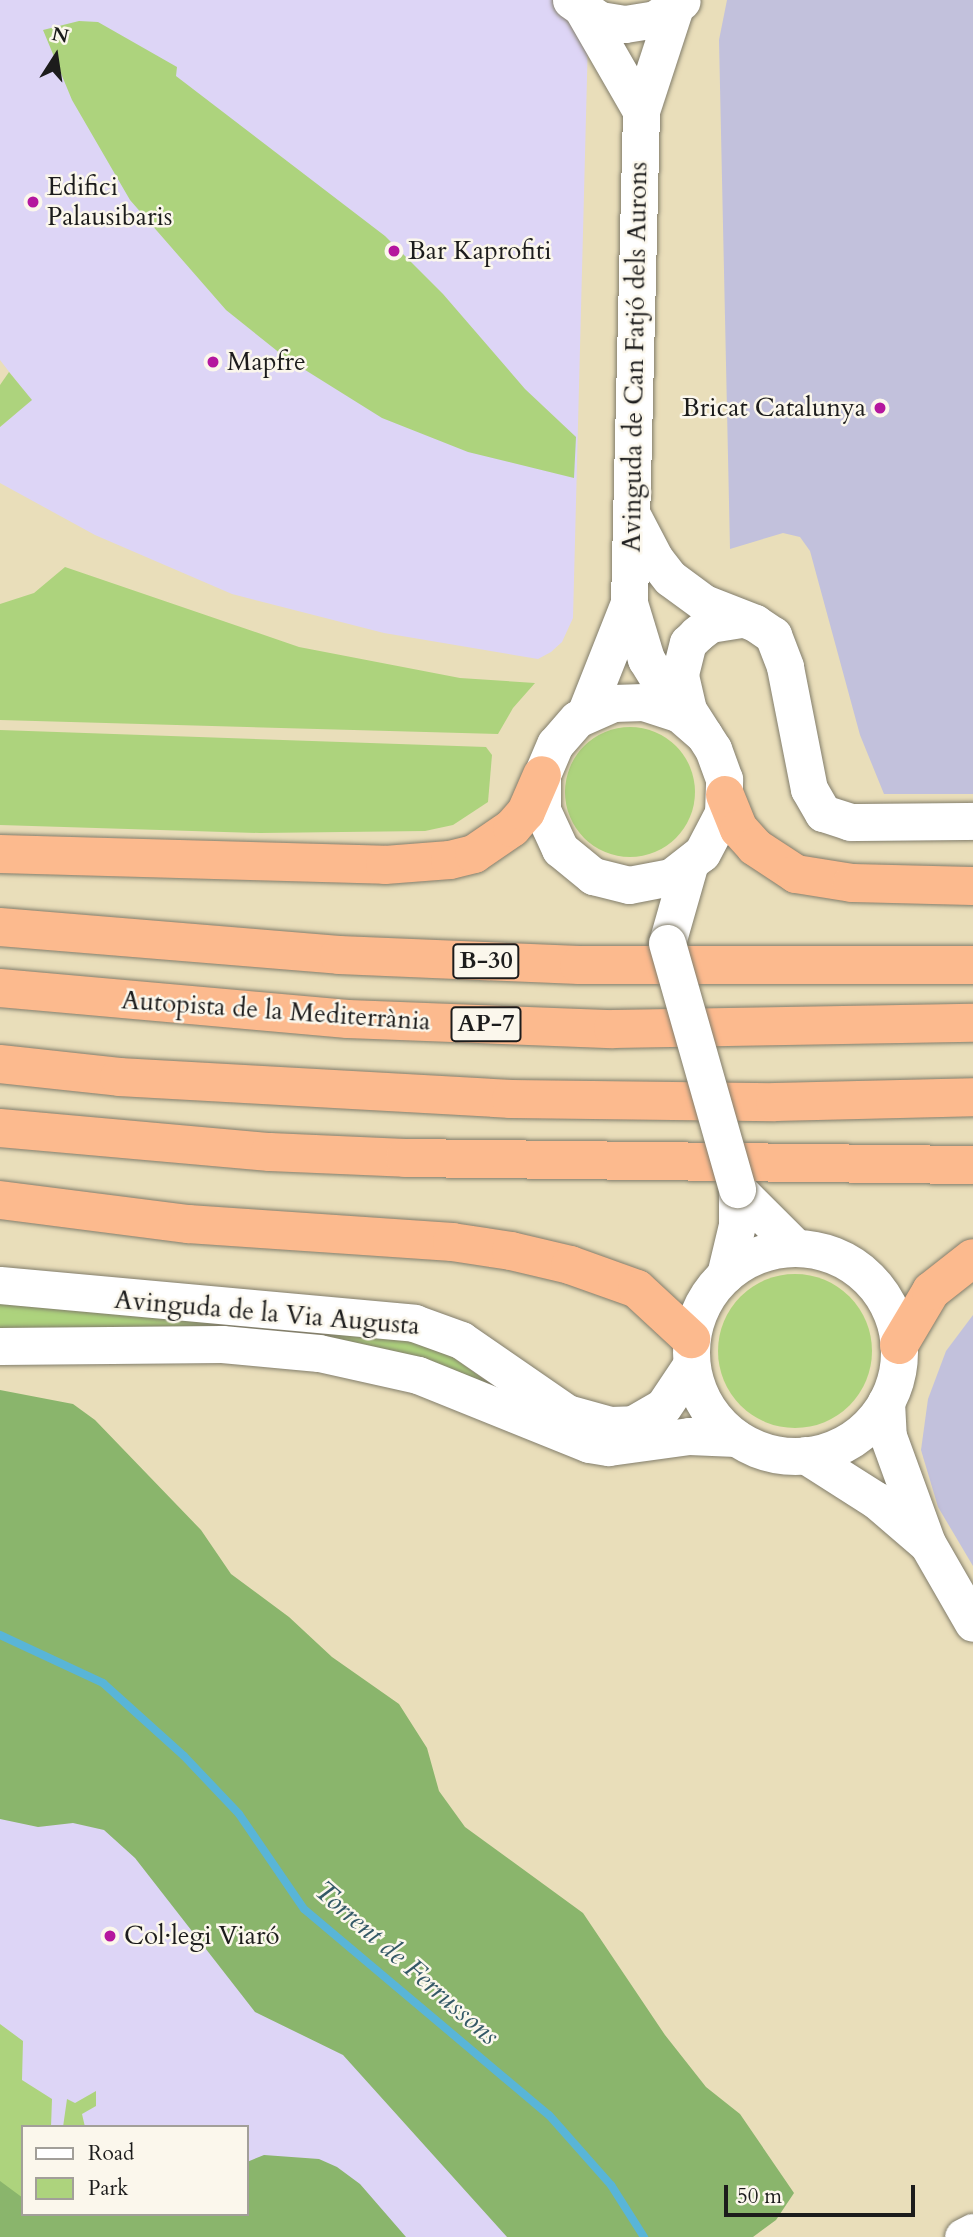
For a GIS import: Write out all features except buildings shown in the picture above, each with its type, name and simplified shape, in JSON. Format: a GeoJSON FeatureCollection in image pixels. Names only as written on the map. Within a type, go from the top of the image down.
{"type":"FeatureCollection","features":[{"type":"Feature","properties":{"kind":"highway"},"geometry":{"type":"LineString","coordinates":[[0,854],[384,865],[450,860],[474,854],[512,828],[526,812],[542,775]]}},
{"type":"Feature","properties":{"kind":"highway"},"geometry":{"type":"LineString","coordinates":[[725,795],[739,829],[755,847],[796,874],[852,883],[973,886]]}},
{"type":"Feature","properties":{"kind":"highway","name":"B-30"},"geometry":{"type":"LineString","coordinates":[[0,927],[339,955],[579,965],[973,965]]}},
{"type":"Feature","properties":{"kind":"highway","name":"Autopista de la Mediterrània"},"geometry":{"type":"LineString","coordinates":[[0,988],[321,1017],[613,1029],[973,1023]]}},
{"type":"Feature","properties":{"kind":"highway"},"geometry":{"type":"LineString","coordinates":[[0,1064],[119,1077],[511,1099],[775,1102],[973,1097]]}},
{"type":"Feature","properties":{"kind":"highway"},"geometry":{"type":"LineString","coordinates":[[0,1128],[270,1152],[405,1158],[973,1166]]}},
{"type":"Feature","properties":{"kind":"highway"},"geometry":{"type":"LineString","coordinates":[[0,1200],[188,1224],[452,1242],[511,1251],[595,1272],[637,1289],[691,1352]]}},
{"type":"Feature","properties":{"kind":"highway"},"geometry":{"type":"LineString","coordinates":[[898,1345],[931,1291],[973,1258]]}},
{"type":"Feature","properties":{"kind":"street"},"geometry":{"type":"LineString","coordinates":[[577,5],[600,20],[632,24],[655,19],[679,4]]}},
{"type":"Feature","properties":{"kind":"street","name":"Avinguda de Can Fatjó dels Aurons"},"geometry":{"type":"LineString","coordinates":[[679,4],[660,42],[641,111],[629,598],[646,659],[692,725]]}},
{"type":"Feature","properties":{"kind":"street"},"geometry":{"type":"LineString","coordinates":[[577,5],[641,111]]}},
{"type":"Feature","properties":{"kind":"street"},"geometry":{"type":"LineString","coordinates":[[631,512],[655,559],[704,603]]}},
{"type":"Feature","properties":{"kind":"street"},"geometry":{"type":"LineString","coordinates":[[629,598],[657,587],[704,603],[765,629],[780,647],[809,789],[823,813],[850,822],[973,821]]}},
{"type":"Feature","properties":{"kind":"street","name":"Avinguda de Can Fatjó dels Aurons"},"geometry":{"type":"LineString","coordinates":[[585,714],[629,598]]}},
{"type":"Feature","properties":{"kind":"street"},"geometry":{"type":"LineString","coordinates":[[667,943],[689,866],[717,830],[725,795],[720,763],[692,725],[680,692],[683,659],[688,643],[710,624],[743,619]]}},
{"type":"Feature","properties":{"kind":"street"},"geometry":{"type":"LineString","coordinates":[[692,725],[651,703],[628,701],[585,714],[555,744],[542,775],[542,810],[555,842],[578,867],[618,884],[643,906],[667,943],[737,1189],[737,1225],[725,1275]]}},
{"type":"Feature","properties":{"kind":"street"},"geometry":{"type":"LineString","coordinates":[[618,884],[650,883],[689,866]]}},
{"type":"Feature","properties":{"kind":"street"},"geometry":{"type":"LineString","coordinates":[[737,1189],[796,1248]]}},
{"type":"Feature","properties":{"kind":"street"},"geometry":{"type":"LineString","coordinates":[[796,1248],[834,1256],[866,1276],[888,1308],[898,1345],[897,1374],[886,1402],[857,1435],[838,1447],[805,1455],[764,1451],[736,1438],[708,1410],[691,1352],[702,1303],[725,1275],[758,1255],[796,1248]]}},
{"type":"Feature","properties":{"kind":"street","name":"Avinguda de la Via Augusta"},"geometry":{"type":"LineString","coordinates":[[0,1285],[414,1323],[461,1340],[567,1413],[610,1425],[633,1424],[663,1407],[691,1352]]}},
{"type":"Feature","properties":{"kind":"street","name":"Avinguda de la Via Augusta"},"geometry":{"type":"LineString","coordinates":[[0,1346],[222,1343],[297,1350],[418,1375],[589,1444],[609,1447],[689,1436],[736,1438]]}},
{"type":"Feature","properties":{"kind":"street"},"geometry":{"type":"LineString","coordinates":[[886,1402],[888,1436],[927,1543],[973,1623]]}},
{"type":"Feature","properties":{"kind":"street"},"geometry":{"type":"LineString","coordinates":[[805,1455],[876,1500],[927,1543]]}},
{"type":"Feature","properties":{"kind":"street"},"geometry":{"type":"LineString","coordinates":[[963,2237],[973,2232]]}},
{"type":"Feature","properties":{"kind":"shaded area"},"geometry":{"type":"Polygon","coordinates":[[[0,0],[562,0],[588,39],[573,618],[562,642],[551,652],[538,659],[384,633],[232,594],[95,535],[0,483],[0,427],[31,400],[0,360],[0,0]]]}},
{"type":"Feature","properties":{"kind":"shaded area"},"geometry":{"type":"Polygon","coordinates":[[[727,0],[973,0],[973,794],[884,794],[860,735],[810,551],[800,537],[783,533],[730,549],[719,40],[727,0]]]}},
{"type":"Feature","properties":{"kind":"shaded area"},"geometry":{"type":"Polygon","coordinates":[[[973,1315],[973,1566],[938,1507],[921,1450],[928,1399],[946,1351],[973,1315]]]}},
{"type":"Feature","properties":{"kind":"shaded area","name":"Col·legi Viaró"},"geometry":{"type":"Polygon","coordinates":[[[76,1734],[349,2045],[534,2237],[0,2237],[0,1760],[76,1734]]]}},
{"type":"Feature","properties":{"kind":"green space"},"geometry":{"type":"Polygon","coordinates":[[[79,21],[98,22],[177,67],[176,76],[385,236],[443,294],[525,389],[576,437],[574,478],[468,452],[382,418],[286,358],[226,310],[130,200],[72,100],[43,30],[79,21]]]}},
{"type":"Feature","properties":{"kind":"green space"},"geometry":{"type":"Polygon","coordinates":[[[9,372],[32,400],[0,427],[0,385],[9,372]]]}},
{"type":"Feature","properties":{"kind":"green space"},"geometry":{"type":"Polygon","coordinates":[[[65,567],[299,647],[460,678],[535,683],[513,708],[498,734],[0,720],[0,604],[34,593],[65,567]]]}},
{"type":"Feature","properties":{"kind":"green space"},"geometry":{"type":"Polygon","coordinates":[[[630,727],[655,732],[676,746],[690,767],[695,792],[690,817],[676,838],[655,852],[630,857],[605,852],[584,838],[570,817],[565,792],[570,767],[584,746],[605,732],[630,727]]]}},
{"type":"Feature","properties":{"kind":"green space"},"geometry":{"type":"Polygon","coordinates":[[[0,730],[486,747],[492,755],[488,802],[453,825],[425,831],[260,833],[0,825],[0,730]]]}},
{"type":"Feature","properties":{"kind":"green space"},"geometry":{"type":"Polygon","coordinates":[[[795,1274],[824,1280],[849,1297],[866,1322],[872,1351],[866,1380],[849,1405],[824,1422],[795,1428],[766,1422],[741,1405],[724,1380],[718,1351],[724,1322],[741,1297],[766,1280],[795,1274]]]}},
{"type":"Feature","properties":{"kind":"green space"},"geometry":{"type":"Polygon","coordinates":[[[0,1299],[405,1338],[444,1351],[496,1388],[0,1333],[0,1299]]]}},
{"type":"Feature","properties":{"kind":"green space"},"geometry":{"type":"Polygon","coordinates":[[[0,1390],[73,1404],[95,1420],[201,1530],[231,1574],[289,1617],[332,1657],[399,1704],[427,1748],[439,1791],[465,1827],[583,1913],[665,2035],[706,2087],[740,2114],[794,2193],[776,2220],[753,2237],[507,2237],[343,2055],[255,2012],[135,1858],[104,1830],[73,1823],[38,1827],[0,1819],[0,1390]]]}},
{"type":"Feature","properties":{"kind":"green space"},"geometry":{"type":"Polygon","coordinates":[[[0,2024],[23,2041],[22,2080],[52,2099],[51,2125],[21,2125],[21,2211],[0,2196],[0,2024]]]}},
{"type":"Feature","properties":{"kind":"green space"},"geometry":{"type":"Polygon","coordinates":[[[96,2091],[96,2106],[82,2114],[85,2125],[63,2125],[67,2099],[75,2103],[96,2091]]]}},
{"type":"Feature","properties":{"kind":"green space"},"geometry":{"type":"Polygon","coordinates":[[[264,2155],[319,2159],[337,2167],[360,2184],[406,2237],[0,2237],[0,2181],[21,2197],[21,2216],[248,2216],[248,2162],[264,2155]]]}},
{"type":"Feature","properties":{"kind":"waterway","name":"Torrent de Ferrussons"},"geometry":{"type":"LineString","coordinates":[[0,1635],[103,1683],[184,1756],[239,1814],[304,1909],[549,2115],[611,2185],[644,2237]]}},
{"type":"Feature","properties":{"kind":"place","name":"Edifici Palausibaris"},"geometry":{"type":"Point","coordinates":[33,202]}},
{"type":"Feature","properties":{"kind":"place","name":"Bar Kaprofiti"},"geometry":{"type":"Point","coordinates":[394,251]}},
{"type":"Feature","properties":{"kind":"place","name":"Mapfre"},"geometry":{"type":"Point","coordinates":[213,362]}},
{"type":"Feature","properties":{"kind":"place","name":"Bricat Catalunya"},"geometry":{"type":"Point","coordinates":[880,408]}},
{"type":"Feature","properties":{"kind":"place","name":"Col·legi Viaró"},"geometry":{"type":"Point","coordinates":[110,1936]}}]}
